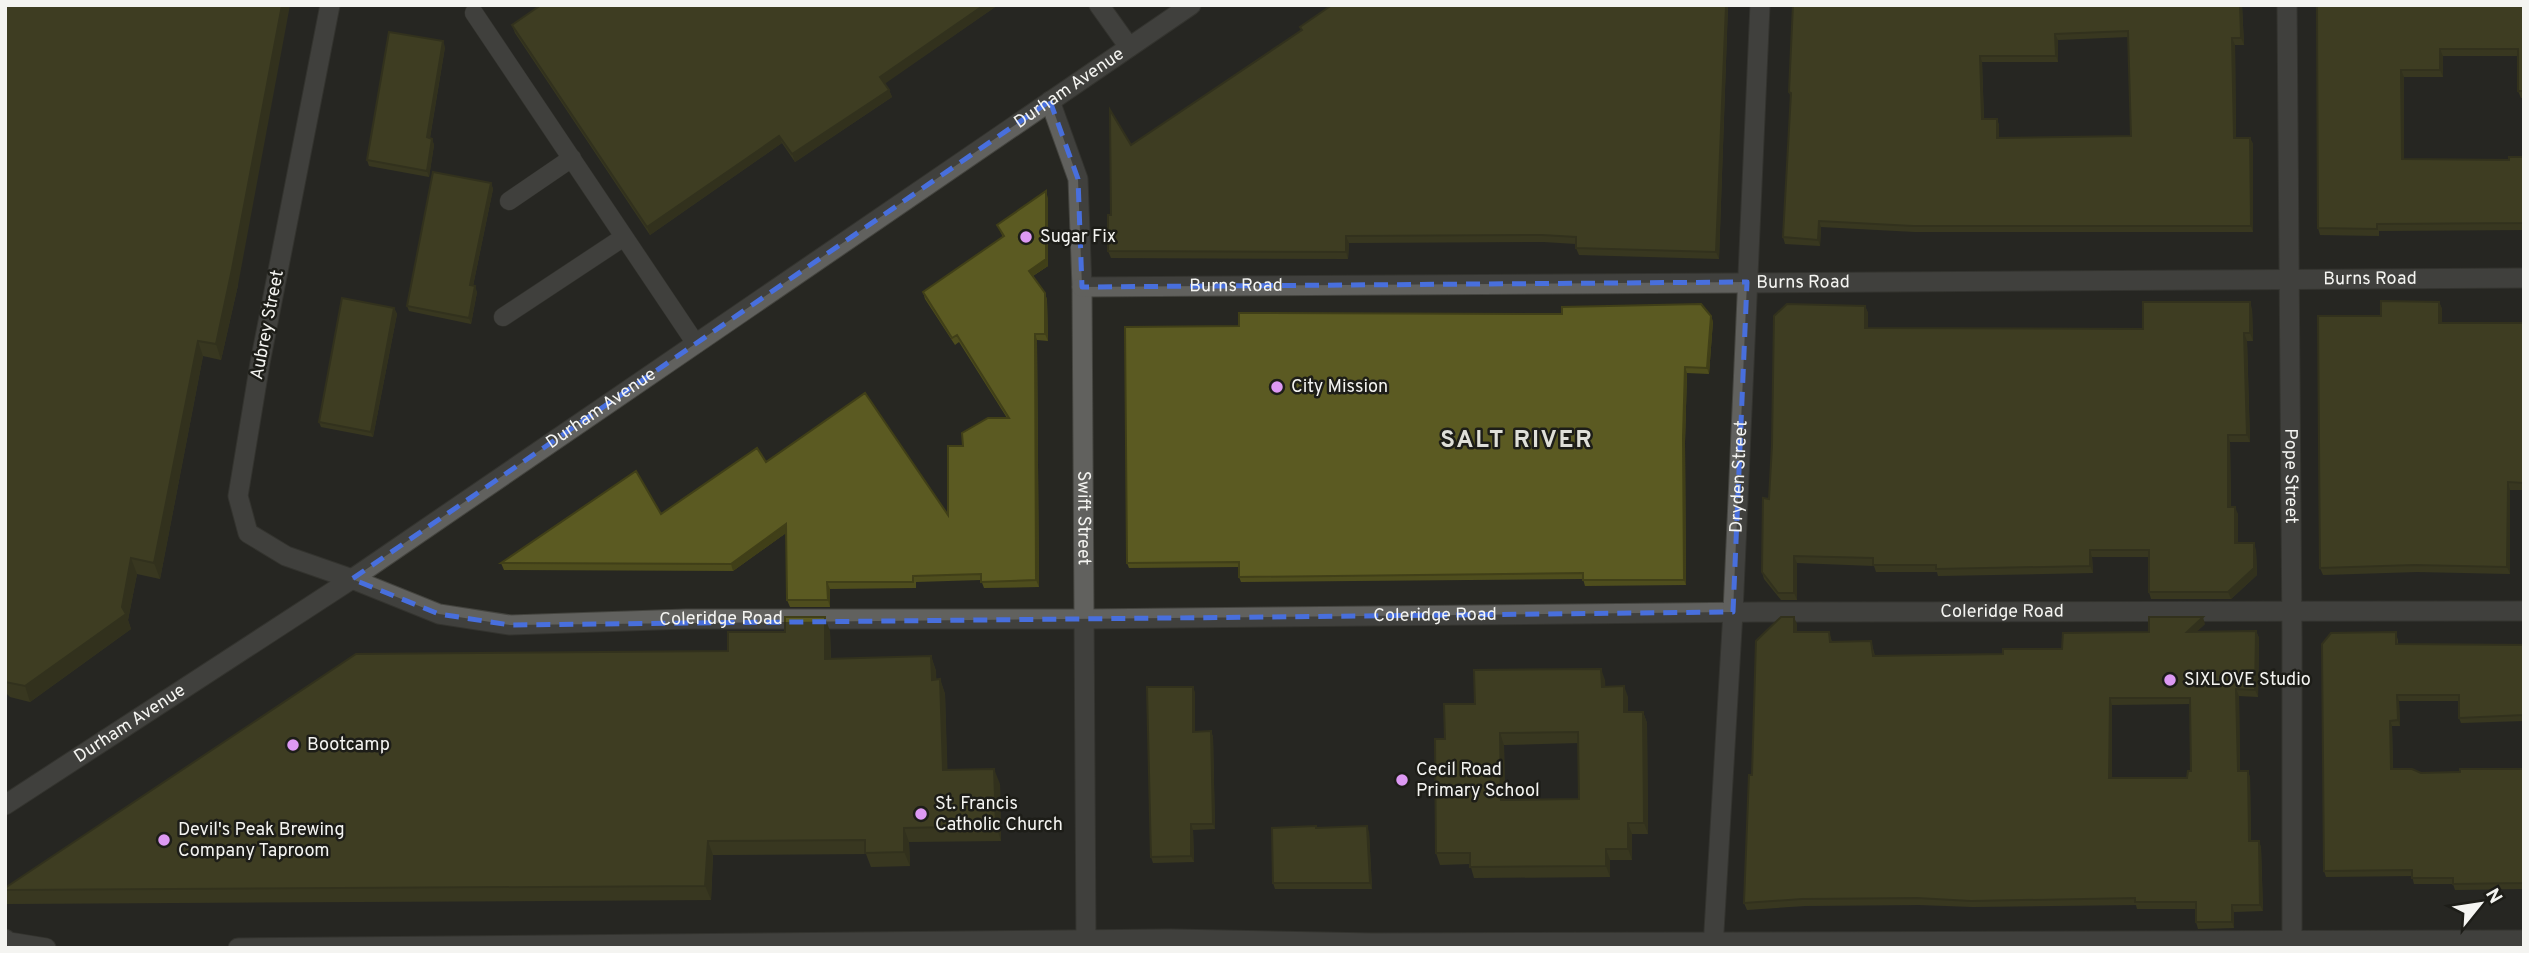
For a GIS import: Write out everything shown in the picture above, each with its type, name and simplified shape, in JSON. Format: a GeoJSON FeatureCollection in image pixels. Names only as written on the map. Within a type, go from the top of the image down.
{"type":"FeatureCollection","features":[{"type":"Feature","properties":{"kind":"street","name":"Aubrey Street"},"geometry":{"type":"LineString","coordinates":[[330,5],[260,363],[238,496],[248,533],[286,556],[352,579]]}},
{"type":"Feature","properties":{"kind":"street"},"geometry":{"type":"LineString","coordinates":[[1099,5],[1129,47]]}},
{"type":"Feature","properties":{"kind":"street","name":"Durham Avenue"},"geometry":{"type":"LineString","coordinates":[[5,804],[352,579],[1191,5]]}},
{"type":"Feature","properties":{"kind":"street","name":"Dryden Street"},"geometry":{"type":"LineString","coordinates":[[1714,945],[1733,612],[1760,5]]}},
{"type":"Feature","properties":{"kind":"street","name":"Pope Street"},"geometry":{"type":"LineString","coordinates":[[2287,5],[2291,945]]}},
{"type":"Feature","properties":{"kind":"street","name":"Swift Street"},"geometry":{"type":"LineString","coordinates":[[1050,101],[1078,179],[1082,287],[1086,941]]}},
{"type":"Feature","properties":{"kind":"street","name":"Burns Road"},"geometry":{"type":"LineString","coordinates":[[1082,287],[2524,278]]}},
{"type":"Feature","properties":{"kind":"street","name":"Coleridge Road"},"geometry":{"type":"LineString","coordinates":[[352,579],[439,614],[510,625],[686,619],[1083,619],[1733,612],[2524,611]]}},
{"type":"Feature","properties":{"kind":"street"},"geometry":{"type":"LineString","coordinates":[[5,939],[46,948]]}},
{"type":"Feature","properties":{"kind":"street"},"geometry":{"type":"LineString","coordinates":[[238,948],[784,946],[1086,941],[1170,944],[2291,945],[2524,940]]}},
{"type":"Feature","properties":{"kind":"lane"},"geometry":{"type":"LineString","coordinates":[[474,13],[696,344]]}},
{"type":"Feature","properties":{"kind":"lane"},"geometry":{"type":"LineString","coordinates":[[509,201],[572,158]]}},
{"type":"Feature","properties":{"kind":"lane"},"geometry":{"type":"LineString","coordinates":[[503,317],[624,237]]}},
{"type":"Feature","properties":{"kind":"highlighted area"},"geometry":{"type":"Polygon","coordinates":[[[1050,101],[1078,179],[1082,287],[1747,282],[1733,612],[510,625],[439,614],[352,579],[1050,101]]]}},
{"type":"Feature","properties":{"kind":"building"},"geometry":{"type":"Polygon","coordinates":[[[5,5],[282,5],[216,344],[198,341],[154,563],[131,558],[122,607],[126,614],[25,686],[5,682],[5,5]]]}},
{"type":"Feature","properties":{"kind":"building"},"geometry":{"type":"Polygon","coordinates":[[[541,5],[984,5],[880,77],[889,90],[792,154],[779,136],[647,227],[512,25],[541,5]]]}},
{"type":"Feature","properties":{"kind":"building"},"geometry":{"type":"Polygon","coordinates":[[[1332,5],[1726,5],[1716,252],[1576,248],[1576,237],[1542,235],[1346,236],[1346,252],[1108,251],[1108,215],[1111,215],[1110,110],[1131,145],[1302,30],[1300,27],[1332,5]]]}},
{"type":"Feature","properties":{"kind":"building"},"geometry":{"type":"Polygon","coordinates":[[[1793,5],[2240,5],[2241,38],[2232,38],[2234,138],[2250,138],[2251,226],[1913,226],[1819,221],[1818,240],[1783,237],[1793,5]],[[2128,31],[2055,34],[2056,56],[1980,56],[1982,119],[1997,119],[1997,138],[2131,136],[2128,31]]]}},
{"type":"Feature","properties":{"kind":"building"},"geometry":{"type":"Polygon","coordinates":[[[2317,5],[2524,5],[2524,91],[2518,91],[2518,49],[2440,49],[2440,70],[2401,70],[2402,159],[2509,160],[2509,157],[2524,157],[2524,223],[2377,224],[2377,229],[2318,228],[2317,5]]]}},
{"type":"Feature","properties":{"kind":"building"},"geometry":{"type":"Polygon","coordinates":[[[389,32],[443,41],[427,137],[432,139],[427,171],[367,160],[389,32]]]}},
{"type":"Feature","properties":{"kind":"building"},"geometry":{"type":"Polygon","coordinates":[[[433,172],[491,183],[470,285],[475,286],[469,318],[407,306],[433,172]]]}},
{"type":"Feature","properties":{"kind":"building"},"geometry":{"type":"Polygon","coordinates":[[[1046,191],[1046,259],[1029,271],[1045,293],[1045,334],[1035,334],[1036,580],[981,582],[981,574],[913,576],[913,582],[827,582],[828,600],[787,600],[786,524],[731,564],[501,563],[636,471],[661,514],[757,448],[766,462],[865,393],[948,515],[948,446],[963,446],[962,433],[988,418],[1009,418],[957,335],[952,338],[923,292],[1004,236],[997,225],[1046,191]]]}},
{"type":"Feature","properties":{"kind":"building"},"geometry":{"type":"Polygon","coordinates":[[[342,298],[394,308],[371,432],[319,422],[342,298]]]}},
{"type":"Feature","properties":{"kind":"building"},"geometry":{"type":"Polygon","coordinates":[[[2381,301],[2439,302],[2439,323],[2524,323],[2524,483],[2508,482],[2507,567],[2414,565],[2320,568],[2318,316],[2381,316],[2381,301]]]}},
{"type":"Feature","properties":{"kind":"building"},"geometry":{"type":"Polygon","coordinates":[[[2143,302],[2250,302],[2250,333],[2244,333],[2247,435],[2228,435],[2228,507],[2235,507],[2235,543],[2254,543],[2254,568],[2228,592],[2149,592],[2149,550],[2090,550],[2090,566],[1936,569],[1936,565],[1873,565],[1873,558],[1794,556],[1794,593],[1778,593],[1762,572],[1763,498],[1769,499],[1772,446],[1774,316],[1787,304],[1865,306],[1865,328],[2143,329],[2143,302]]]}},
{"type":"Feature","properties":{"kind":"building"},"geometry":{"type":"Polygon","coordinates":[[[1701,304],[1711,316],[1707,368],[1685,367],[1684,580],[1583,580],[1583,573],[1239,577],[1239,562],[1127,563],[1125,327],[1239,326],[1239,313],[1562,314],[1562,307],[1701,304]]]}},
{"type":"Feature","properties":{"kind":"building"},"geometry":{"type":"Polygon","coordinates":[[[785,617],[825,617],[825,659],[931,656],[932,680],[940,679],[943,770],[994,769],[996,826],[904,828],[904,852],[865,853],[865,840],[708,841],[705,886],[5,890],[356,654],[728,651],[728,632],[785,632],[785,617]]]}},
{"type":"Feature","properties":{"kind":"building"},"geometry":{"type":"Polygon","coordinates":[[[1781,617],[1794,617],[1794,632],[1829,632],[1830,642],[1871,641],[1873,656],[2003,654],[2003,649],[2062,649],[2063,633],[2149,632],[2149,617],[2203,617],[2187,632],[2256,631],[2255,690],[2236,689],[2238,771],[2248,771],[2249,841],[2259,841],[2260,905],[2232,905],[2232,922],[2196,922],[2196,902],[2135,902],[2135,898],[1971,901],[1917,898],[1802,899],[1744,903],[1749,775],[1752,775],[1756,641],[1781,617]],[[2110,698],[2109,778],[2187,778],[2188,771],[2191,771],[2190,698],[2110,698]]]}},
{"type":"Feature","properties":{"kind":"building"},"geometry":{"type":"Polygon","coordinates":[[[2396,632],[2396,644],[2524,645],[2524,715],[2459,718],[2459,695],[2397,695],[2398,720],[2390,721],[2391,769],[2412,769],[2421,773],[2460,772],[2460,769],[2524,769],[2524,883],[2453,884],[2453,878],[2412,878],[2412,870],[2324,871],[2322,644],[2331,633],[2396,632]]]}},
{"type":"Feature","properties":{"kind":"building"},"geometry":{"type":"Polygon","coordinates":[[[1601,669],[1602,687],[1624,686],[1624,712],[1643,712],[1644,823],[1628,823],[1628,849],[1606,849],[1606,866],[1470,867],[1470,853],[1436,853],[1435,739],[1445,739],[1444,704],[1475,704],[1474,670],[1601,669]],[[1578,732],[1500,733],[1501,800],[1579,799],[1578,732]]]}},
{"type":"Feature","properties":{"kind":"building"},"geometry":{"type":"Polygon","coordinates":[[[1147,687],[1193,687],[1193,732],[1211,731],[1213,824],[1191,824],[1191,856],[1151,857],[1147,687]]]}},
{"type":"Feature","properties":{"kind":"building"},"geometry":{"type":"Polygon","coordinates":[[[1367,826],[1370,883],[1273,883],[1272,828],[1367,826]]]}},
{"type":"Feature","properties":{"kind":"building"},"geometry":{"type":"Polygon","coordinates":[[[2232,947],[2232,948],[2197,948],[2232,947]]]}},
{"type":"Feature","properties":{"kind":"place","name":"Sugar Fix"},"geometry":{"type":"Point","coordinates":[1026,237]}},
{"type":"Feature","properties":{"kind":"place","name":"City Mission"},"geometry":{"type":"Point","coordinates":[1277,387]}},
{"type":"Feature","properties":{"kind":"place","name":"SIXLOVE Studio"},"geometry":{"type":"Point","coordinates":[2170,680]}},
{"type":"Feature","properties":{"kind":"place","name":"Bootcamp"},"geometry":{"type":"Point","coordinates":[293,745]}},
{"type":"Feature","properties":{"kind":"place","name":"Cecil Road Primary School"},"geometry":{"type":"Point","coordinates":[1402,780]}},
{"type":"Feature","properties":{"kind":"place","name":"St. Francis Catholic Church"},"geometry":{"type":"Point","coordinates":[921,814]}},
{"type":"Feature","properties":{"kind":"place","name":"Devil's Peak Brewing Company Taproom"},"geometry":{"type":"Point","coordinates":[164,840]}},
{"type":"Feature","properties":{"kind":"district","name":"SALT RIVER"},"geometry":{"type":"Point","coordinates":[1517,441]}}]}
